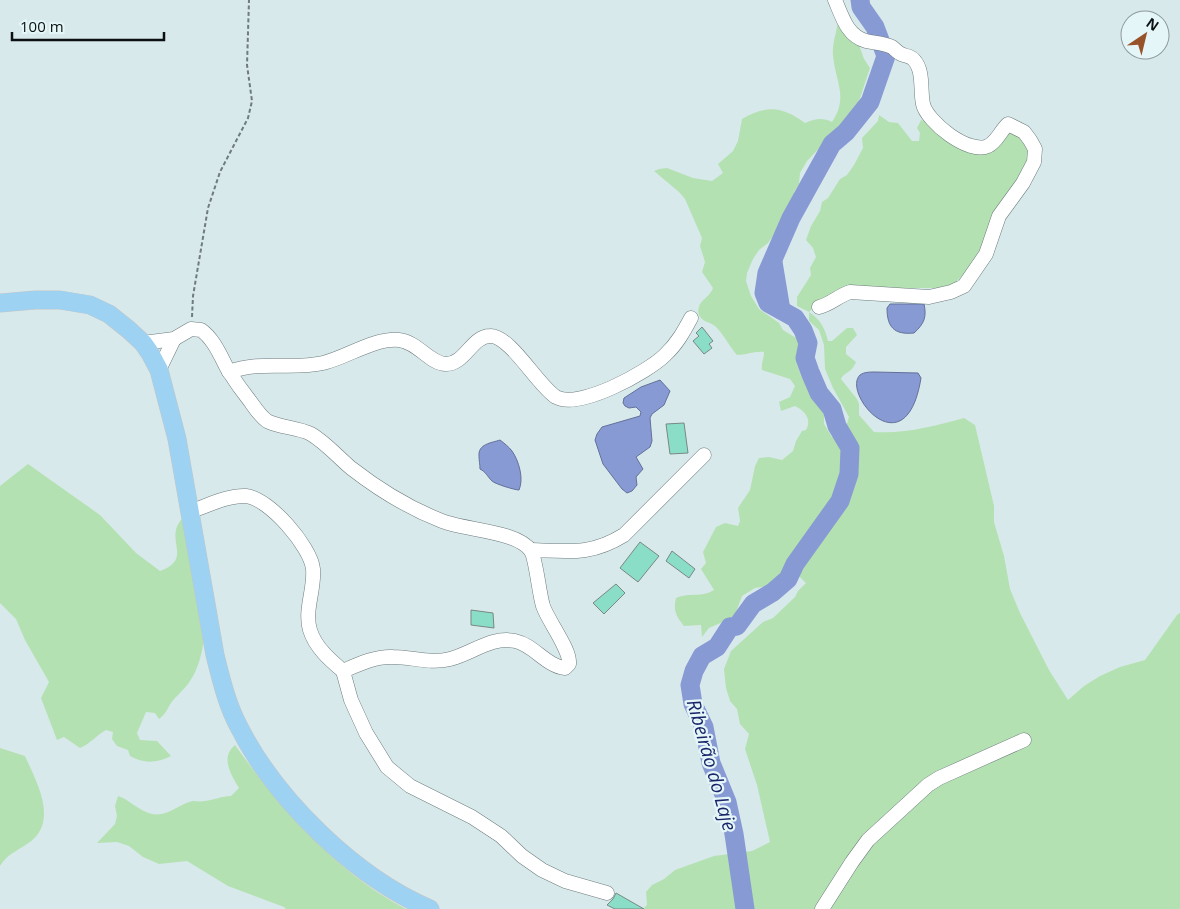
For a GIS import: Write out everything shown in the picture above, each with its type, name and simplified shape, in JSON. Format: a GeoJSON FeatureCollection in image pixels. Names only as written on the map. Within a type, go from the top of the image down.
{"type":"FeatureCollection","features":[{"type":"Feature","properties":{"kind":"main road"},"geometry":{"type":"LineString","coordinates":[[0,302],[60,300],[90,305],[109,314],[143,343],[159,370],[177,439],[191,511],[200,575],[224,689],[238,726],[252,751],[278,788],[306,820],[329,842],[351,860],[399,893],[430,909]]}},
{"type":"Feature","properties":{"kind":"street"},"geometry":{"type":"LineString","coordinates":[[819,307],[830,304],[841,295],[850,292],[929,297],[951,292],[964,286],[986,254],[999,216],[1023,183],[1034,162],[1035,149],[1024,132],[1008,124],[1001,130],[990,146],[981,148],[962,143],[951,136],[928,115],[923,105],[919,68],[913,58],[899,53],[892,47],[854,36],[846,26],[835,0]]}},
{"type":"Feature","properties":{"kind":"street"},"geometry":{"type":"LineString","coordinates":[[229,372],[258,365],[302,366],[325,362],[374,344],[397,340],[407,342],[445,364],[458,359],[484,337],[490,335],[503,341],[527,365],[549,392],[558,398],[568,400],[601,393],[656,363],[674,345],[692,318]]}},
{"type":"Feature","properties":{"kind":"street"},"geometry":{"type":"LineString","coordinates":[[143,343],[174,339],[191,329],[205,332],[229,372],[258,414],[268,421],[296,428],[312,435],[380,488],[419,511],[443,522],[509,537],[531,550],[574,552],[608,545],[624,535],[704,456]]}},
{"type":"Feature","properties":{"kind":"street"},"geometry":{"type":"LineString","coordinates":[[159,370],[174,339]]}},
{"type":"Feature","properties":{"kind":"street"},"geometry":{"type":"LineString","coordinates":[[191,511],[235,497],[253,497],[266,503],[289,527],[306,551],[313,567],[313,582],[308,614],[310,630],[316,644],[343,672],[350,700],[366,733],[388,766],[410,786],[472,818],[501,836],[522,856],[542,870],[565,881],[606,893]]}},
{"type":"Feature","properties":{"kind":"street"},"geometry":{"type":"LineString","coordinates":[[343,672],[375,658],[393,656],[421,661],[452,659],[499,640],[514,641],[527,645],[549,662],[562,668],[567,667],[570,660],[544,607],[531,550]]}},
{"type":"Feature","properties":{"kind":"street"},"geometry":{"type":"LineString","coordinates":[[822,909],[868,840],[928,785],[938,778],[1024,740]]}},
{"type":"Feature","properties":{"kind":"path"},"geometry":{"type":"LineString","coordinates":[[191,329],[193,296],[208,208],[220,172],[248,118],[252,101],[247,65],[249,0]]}},
{"type":"Feature","properties":{"kind":"green space"},"geometry":{"type":"Polygon","coordinates":[[[838,20],[859,45],[864,59],[870,68],[856,110],[848,115],[807,161],[800,173],[799,184],[794,192],[794,200],[780,220],[778,229],[753,259],[746,281],[751,296],[759,309],[779,323],[783,330],[801,341],[803,347],[797,364],[801,376],[808,381],[812,392],[824,410],[824,424],[832,437],[840,438],[844,433],[849,417],[825,369],[824,345],[819,330],[809,321],[809,312],[821,324],[828,341],[832,341],[847,328],[853,328],[857,335],[846,347],[846,354],[856,362],[852,369],[841,379],[857,399],[859,415],[874,432],[909,431],[964,418],[975,425],[994,506],[994,522],[1004,556],[1010,589],[1049,670],[1068,700],[1084,686],[1100,676],[1120,667],[1145,660],[1180,613],[1180,909],[643,909],[647,905],[646,892],[652,885],[664,879],[675,870],[714,856],[752,851],[770,842],[757,785],[745,749],[749,734],[740,724],[737,709],[730,701],[726,688],[724,669],[731,651],[763,622],[773,618],[795,597],[806,583],[787,565],[780,576],[769,586],[755,588],[742,596],[735,615],[709,628],[702,637],[701,625],[684,626],[676,613],[676,598],[686,595],[705,594],[714,590],[701,569],[706,563],[703,552],[716,527],[725,523],[738,526],[740,521],[738,508],[750,490],[755,466],[759,458],[769,457],[782,460],[793,451],[802,431],[806,430],[808,426],[808,419],[802,410],[795,406],[781,411],[779,402],[790,397],[795,386],[790,379],[762,370],[764,352],[737,355],[718,329],[700,317],[698,309],[713,288],[702,272],[705,262],[700,246],[702,238],[685,199],[654,171],[667,168],[693,178],[712,181],[723,173],[718,164],[733,151],[738,141],[742,119],[759,111],[774,109],[789,113],[805,123],[819,119],[832,122],[840,105],[840,89],[833,55],[838,20]]]}},
{"type":"Feature","properties":{"kind":"green space"},"geometry":{"type":"Polygon","coordinates":[[[879,115],[889,122],[898,123],[912,141],[919,141],[920,133],[917,128],[921,120],[928,122],[973,151],[1010,129],[1028,144],[1029,161],[970,268],[953,285],[940,288],[847,288],[821,301],[809,312],[797,306],[797,297],[811,275],[810,268],[816,257],[813,248],[806,240],[811,226],[820,211],[822,202],[828,198],[840,179],[847,175],[854,165],[863,148],[862,138],[878,121],[879,115]]]}},
{"type":"Feature","properties":{"kind":"green space"},"geometry":{"type":"Polygon","coordinates":[[[28,464],[100,515],[136,553],[160,571],[170,566],[176,560],[176,532],[178,524],[185,516],[204,639],[202,650],[193,677],[188,684],[159,719],[155,713],[146,712],[137,733],[140,740],[157,741],[171,756],[150,762],[135,759],[130,756],[128,750],[117,746],[112,739],[113,732],[106,730],[80,748],[64,737],[57,740],[41,698],[49,682],[25,640],[16,619],[0,603],[0,486],[28,464]]]}},
{"type":"Feature","properties":{"kind":"green space"},"geometry":{"type":"Polygon","coordinates":[[[235,745],[271,792],[311,837],[357,877],[406,909],[286,909],[228,886],[187,861],[159,864],[143,857],[129,846],[117,842],[97,843],[115,824],[117,816],[115,806],[118,796],[147,813],[163,814],[193,801],[231,796],[239,788],[228,766],[228,755],[235,745]]]}},
{"type":"Feature","properties":{"kind":"green space"},"geometry":{"type":"Polygon","coordinates":[[[0,748],[25,756],[40,790],[44,814],[42,825],[37,835],[9,856],[0,866],[0,748]]]}},
{"type":"Feature","properties":{"kind":"water"},"geometry":{"type":"Polygon","coordinates":[[[890,304],[924,304],[925,317],[914,333],[901,333],[890,325],[887,308],[890,304]]]}},
{"type":"Feature","properties":{"kind":"water"},"geometry":{"type":"Polygon","coordinates":[[[875,372],[918,373],[921,378],[913,405],[902,419],[890,423],[878,418],[867,408],[859,396],[857,384],[860,375],[875,372]]]}},
{"type":"Feature","properties":{"kind":"water"},"geometry":{"type":"Polygon","coordinates":[[[660,380],[670,391],[664,405],[652,414],[650,418],[652,441],[650,447],[636,457],[643,469],[636,477],[637,485],[632,491],[627,493],[603,464],[595,440],[602,427],[640,416],[641,412],[636,407],[629,408],[625,406],[623,403],[624,398],[641,387],[660,380]]]}},
{"type":"Feature","properties":{"kind":"water"},"geometry":{"type":"Polygon","coordinates":[[[500,440],[511,450],[517,460],[521,475],[519,490],[505,487],[492,481],[480,469],[479,452],[483,446],[500,440]]]}},
{"type":"Feature","properties":{"kind":"building"},"geometry":{"type":"Polygon","coordinates":[[[702,327],[713,341],[709,344],[712,348],[704,354],[693,341],[699,336],[696,333],[702,327]]]}},
{"type":"Feature","properties":{"kind":"building"},"geometry":{"type":"Polygon","coordinates":[[[684,423],[688,453],[670,454],[666,424],[684,423]]]}},
{"type":"Feature","properties":{"kind":"building"},"geometry":{"type":"Polygon","coordinates":[[[640,542],[659,556],[638,582],[620,568],[640,542]]]}},
{"type":"Feature","properties":{"kind":"building"},"geometry":{"type":"Polygon","coordinates":[[[672,551],[695,569],[689,578],[666,561],[672,551]]]}},
{"type":"Feature","properties":{"kind":"building"},"geometry":{"type":"Polygon","coordinates":[[[616,584],[625,593],[604,614],[593,603],[616,584]]]}},
{"type":"Feature","properties":{"kind":"building"},"geometry":{"type":"Polygon","coordinates":[[[471,610],[493,613],[494,628],[471,625],[471,610]]]}},
{"type":"Feature","properties":{"kind":"building"},"geometry":{"type":"Polygon","coordinates":[[[616,893],[644,909],[615,909],[607,905],[616,893]]]}},
{"type":"Feature","properties":{"kind":"waterway","name":"Ribeirão do Laje"},"geometry":{"type":"LineString","coordinates":[[745,909],[734,834],[727,802],[711,763],[704,727],[693,704],[690,685],[694,671],[702,656],[717,647],[730,627],[737,626],[753,604],[773,592],[788,579],[795,564],[840,501],[849,474],[850,448],[837,426],[832,409],[819,393],[810,372],[805,358],[808,343],[803,330],[795,318],[768,303],[764,293],[767,273],[791,218],[832,144],[846,132],[870,102],[886,56],[875,27],[861,7],[860,0]]}},
{"type":"Feature","properties":{"kind":"waterway"},"geometry":{"type":"LineString","coordinates":[[773,262],[781,310]]}}]}
